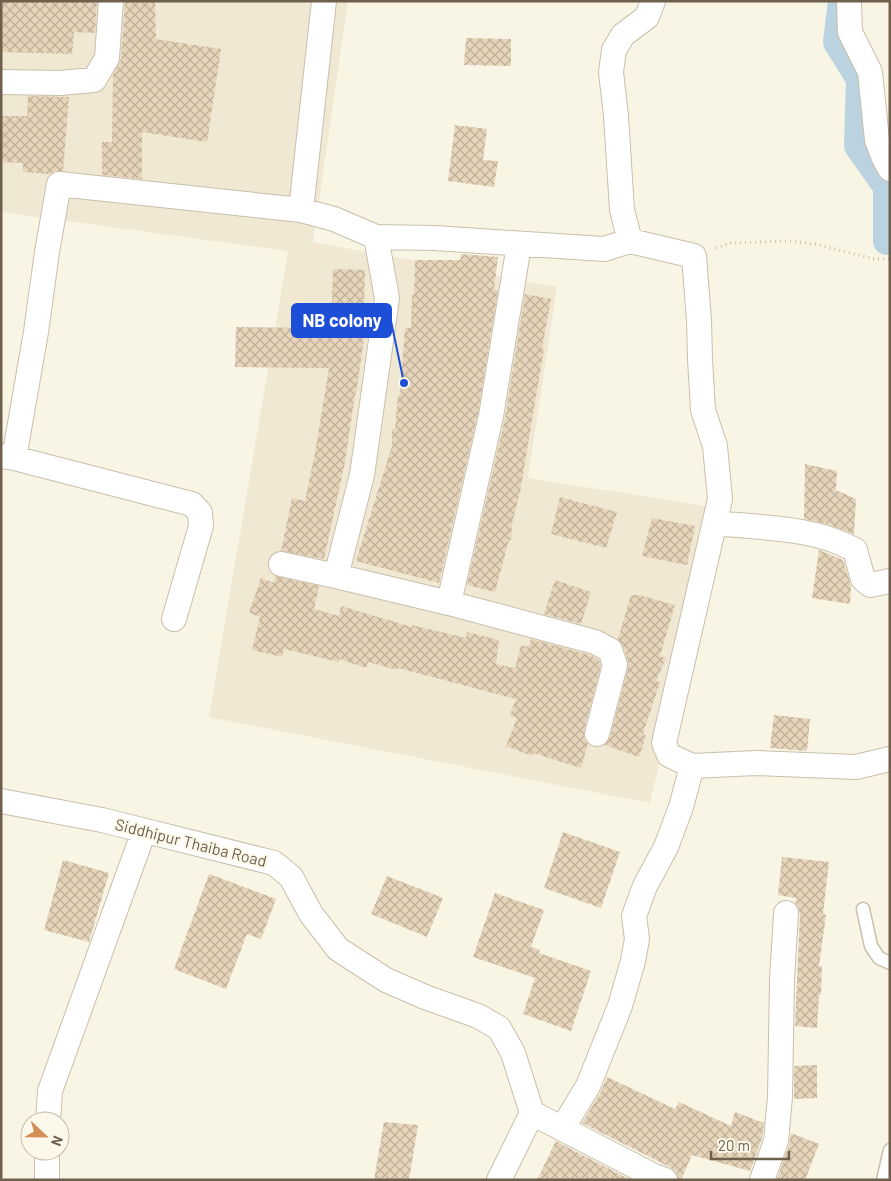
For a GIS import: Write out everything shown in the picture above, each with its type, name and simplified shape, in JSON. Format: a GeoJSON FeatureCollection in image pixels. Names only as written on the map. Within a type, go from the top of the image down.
{"type":"FeatureCollection","features":[{"type":"Feature","properties":{"kind":"street"},"geometry":{"type":"LineString","coordinates":[[1,82],[60,83],[94,80],[107,58],[111,1]]}},
{"type":"Feature","properties":{"kind":"street"},"geometry":{"type":"LineString","coordinates":[[301,210],[324,1]]}},
{"type":"Feature","properties":{"kind":"street"},"geometry":{"type":"LineString","coordinates":[[630,241],[622,210],[611,72],[614,50],[623,35],[647,17],[653,1]]}},
{"type":"Feature","properties":{"kind":"street"},"geometry":{"type":"LineString","coordinates":[[849,1],[850,32],[870,72],[877,140],[890,168]]}},
{"type":"Feature","properties":{"kind":"street"},"geometry":{"type":"LineString","coordinates":[[174,619],[201,526],[200,513],[192,504],[8,457],[36,332],[59,184],[301,210],[334,218],[376,237],[434,238],[604,250],[630,241],[694,256],[700,320],[703,410],[715,446],[720,499],[664,743],[669,755],[692,766],[756,764],[856,767],[890,760]]}},
{"type":"Feature","properties":{"kind":"street"},"geometry":{"type":"LineString","coordinates":[[336,576],[362,475],[387,298],[376,237]]}},
{"type":"Feature","properties":{"kind":"street"},"geometry":{"type":"LineString","coordinates":[[449,602],[491,416],[519,245]]}},
{"type":"Feature","properties":{"kind":"street"},"geometry":{"type":"LineString","coordinates":[[715,524],[801,532],[839,541],[855,550],[863,579],[870,585],[890,582]]}},
{"type":"Feature","properties":{"kind":"street"},"geometry":{"type":"LineString","coordinates":[[281,564],[449,602],[595,642],[610,650],[615,665],[597,734]]}},
{"type":"Feature","properties":{"kind":"street"},"geometry":{"type":"LineString","coordinates":[[562,1129],[588,1086],[620,1006],[637,940],[634,916],[644,886],[666,847],[681,807],[692,766]]}},
{"type":"Feature","properties":{"kind":"street","name":"Siddhipur Thaiba Road"},"geometry":{"type":"LineString","coordinates":[[1,801],[102,820],[274,864],[290,877],[311,914],[338,949],[386,980],[425,997],[478,1016],[499,1028],[513,1053],[532,1113]]}},
{"type":"Feature","properties":{"kind":"street"},"geometry":{"type":"LineString","coordinates":[[49,1111],[50,1091],[144,831]]}},
{"type":"Feature","properties":{"kind":"street"},"geometry":{"type":"LineString","coordinates":[[762,1180],[776,1141],[780,1097],[782,980],[786,913]]}},
{"type":"Feature","properties":{"kind":"street"},"geometry":{"type":"LineString","coordinates":[[500,1180],[532,1113],[665,1180]]}},
{"type":"Feature","properties":{"kind":"street"},"geometry":{"type":"LineString","coordinates":[[47,1161],[47,1180]]}},
{"type":"Feature","properties":{"kind":"lane"},"geometry":{"type":"LineString","coordinates":[[863,909],[871,946],[879,958],[890,963]]}},
{"type":"Feature","properties":{"kind":"lane"},"geometry":{"type":"LineString","coordinates":[[882,1180],[890,1150]]}},
{"type":"Feature","properties":{"kind":"path"},"geometry":{"type":"LineString","coordinates":[[694,256],[731,243],[789,241],[815,244],[874,259],[890,259]]}},
{"type":"Feature","properties":{"kind":"shaded area"},"geometry":{"type":"Polygon","coordinates":[[[1,1],[348,1],[313,242],[557,287],[528,478],[719,508],[650,803],[209,717],[288,251],[1,212],[1,1]]]}},
{"type":"Feature","properties":{"kind":"building"},"geometry":{"type":"Polygon","coordinates":[[[1,1],[97,1],[95,33],[74,32],[72,54],[1,52],[1,1]]]}},
{"type":"Feature","properties":{"kind":"building"},"geometry":{"type":"Polygon","coordinates":[[[125,1],[155,1],[156,39],[221,49],[207,142],[142,132],[142,179],[102,175],[102,142],[112,142],[113,75],[121,59],[125,1]]]}},
{"type":"Feature","properties":{"kind":"building"},"geometry":{"type":"Polygon","coordinates":[[[466,38],[511,39],[511,66],[464,65],[466,38]]]}},
{"type":"Feature","properties":{"kind":"building"},"geometry":{"type":"Polygon","coordinates":[[[28,96],[69,97],[63,171],[54,171],[50,174],[23,172],[23,163],[1,162],[1,116],[27,116],[28,96]]]}},
{"type":"Feature","properties":{"kind":"building"},"geometry":{"type":"Polygon","coordinates":[[[455,125],[487,129],[483,160],[498,161],[494,187],[448,181],[455,125]]]}},
{"type":"Feature","properties":{"kind":"building"},"geometry":{"type":"Polygon","coordinates":[[[461,254],[498,257],[494,289],[498,290],[478,413],[439,583],[356,561],[392,446],[392,429],[395,429],[398,395],[400,395],[405,328],[411,328],[415,260],[460,260],[461,254]]]}},
{"type":"Feature","properties":{"kind":"building"},"geometry":{"type":"Polygon","coordinates":[[[333,269],[365,270],[364,311],[368,311],[345,462],[324,559],[281,551],[292,498],[305,501],[329,368],[235,367],[236,327],[331,328],[333,269]]]}},
{"type":"Feature","properties":{"kind":"building"},"geometry":{"type":"Polygon","coordinates":[[[525,294],[551,299],[520,492],[512,524],[511,540],[509,540],[495,592],[467,585],[505,418],[525,294]]]}},
{"type":"Feature","properties":{"kind":"building"},"geometry":{"type":"Polygon","coordinates":[[[805,464],[837,471],[836,490],[856,499],[854,534],[827,524],[804,519],[805,464]]]}},
{"type":"Feature","properties":{"kind":"building"},"geometry":{"type":"Polygon","coordinates":[[[560,497],[617,512],[606,548],[551,534],[560,497]]]}},
{"type":"Feature","properties":{"kind":"building"},"geometry":{"type":"Polygon","coordinates":[[[652,518],[695,526],[687,565],[642,556],[652,518]]]}},
{"type":"Feature","properties":{"kind":"building"},"geometry":{"type":"Polygon","coordinates":[[[819,550],[843,560],[851,585],[850,604],[812,598],[819,550]]]}},
{"type":"Feature","properties":{"kind":"building"},"geometry":{"type":"Polygon","coordinates":[[[276,576],[319,586],[314,609],[339,616],[341,606],[412,627],[412,625],[466,638],[467,632],[499,640],[496,664],[515,668],[521,645],[529,647],[531,639],[590,655],[599,660],[601,665],[584,731],[584,738],[588,744],[581,768],[533,753],[532,756],[506,746],[517,718],[510,715],[516,699],[368,662],[366,668],[339,659],[339,662],[284,649],[282,657],[252,650],[260,617],[249,613],[261,578],[274,583],[276,576]]]}},
{"type":"Feature","properties":{"kind":"building"},"geometry":{"type":"Polygon","coordinates":[[[555,580],[591,592],[581,624],[544,614],[555,580]]]}},
{"type":"Feature","properties":{"kind":"building"},"geometry":{"type":"Polygon","coordinates":[[[631,595],[639,595],[675,605],[660,656],[666,658],[656,681],[660,682],[643,734],[646,736],[639,757],[605,745],[610,737],[628,668],[628,661],[623,646],[618,639],[631,595]]]}},
{"type":"Feature","properties":{"kind":"building"},"geometry":{"type":"Polygon","coordinates":[[[774,715],[810,719],[807,751],[770,748],[774,715]]]}},
{"type":"Feature","properties":{"kind":"building"},"geometry":{"type":"Polygon","coordinates":[[[563,832],[620,852],[601,908],[544,888],[563,832]]]}},
{"type":"Feature","properties":{"kind":"building"},"geometry":{"type":"Polygon","coordinates":[[[782,857],[829,862],[823,914],[826,915],[819,966],[822,966],[817,1028],[795,1026],[800,914],[795,903],[796,898],[778,895],[782,857]]]}},
{"type":"Feature","properties":{"kind":"building"},"geometry":{"type":"Polygon","coordinates":[[[63,860],[109,873],[89,942],[44,930],[63,860]]]}},
{"type":"Feature","properties":{"kind":"building"},"geometry":{"type":"Polygon","coordinates":[[[209,874],[276,899],[261,939],[247,934],[226,989],[174,969],[209,874]]]}},
{"type":"Feature","properties":{"kind":"building"},"geometry":{"type":"Polygon","coordinates":[[[387,876],[443,898],[427,937],[371,914],[387,876]]]}},
{"type":"Feature","properties":{"kind":"building"},"geometry":{"type":"Polygon","coordinates":[[[495,893],[544,910],[531,947],[540,950],[539,953],[591,971],[571,1031],[523,1014],[535,978],[473,957],[495,893]]]}},
{"type":"Feature","properties":{"kind":"building"},"geometry":{"type":"Polygon","coordinates":[[[817,1065],[817,1098],[794,1099],[794,1066],[817,1065]]]}},
{"type":"Feature","properties":{"kind":"building"},"geometry":{"type":"Polygon","coordinates":[[[607,1077],[675,1109],[679,1102],[731,1126],[735,1112],[764,1123],[762,1138],[750,1171],[692,1155],[681,1180],[678,1180],[676,1172],[670,1167],[582,1123],[607,1077]]]}},
{"type":"Feature","properties":{"kind":"building"},"geometry":{"type":"Polygon","coordinates":[[[384,1122],[418,1125],[409,1180],[374,1180],[384,1122]]]}},
{"type":"Feature","properties":{"kind":"building"},"geometry":{"type":"Polygon","coordinates":[[[791,1133],[819,1144],[805,1180],[777,1179],[789,1145],[791,1133]]]}},
{"type":"Feature","properties":{"kind":"building"},"geometry":{"type":"Polygon","coordinates":[[[556,1141],[565,1146],[631,1180],[537,1180],[556,1141]]]}},
{"type":"Feature","properties":{"kind":"waterway"},"geometry":{"type":"LineString","coordinates":[[842,1],[837,42],[860,79],[858,146],[887,187],[887,241]]}},
{"type":"Feature","properties":{"kind":"place","name":"NB colony"},"geometry":{"type":"Point","coordinates":[404,383]}}]}
